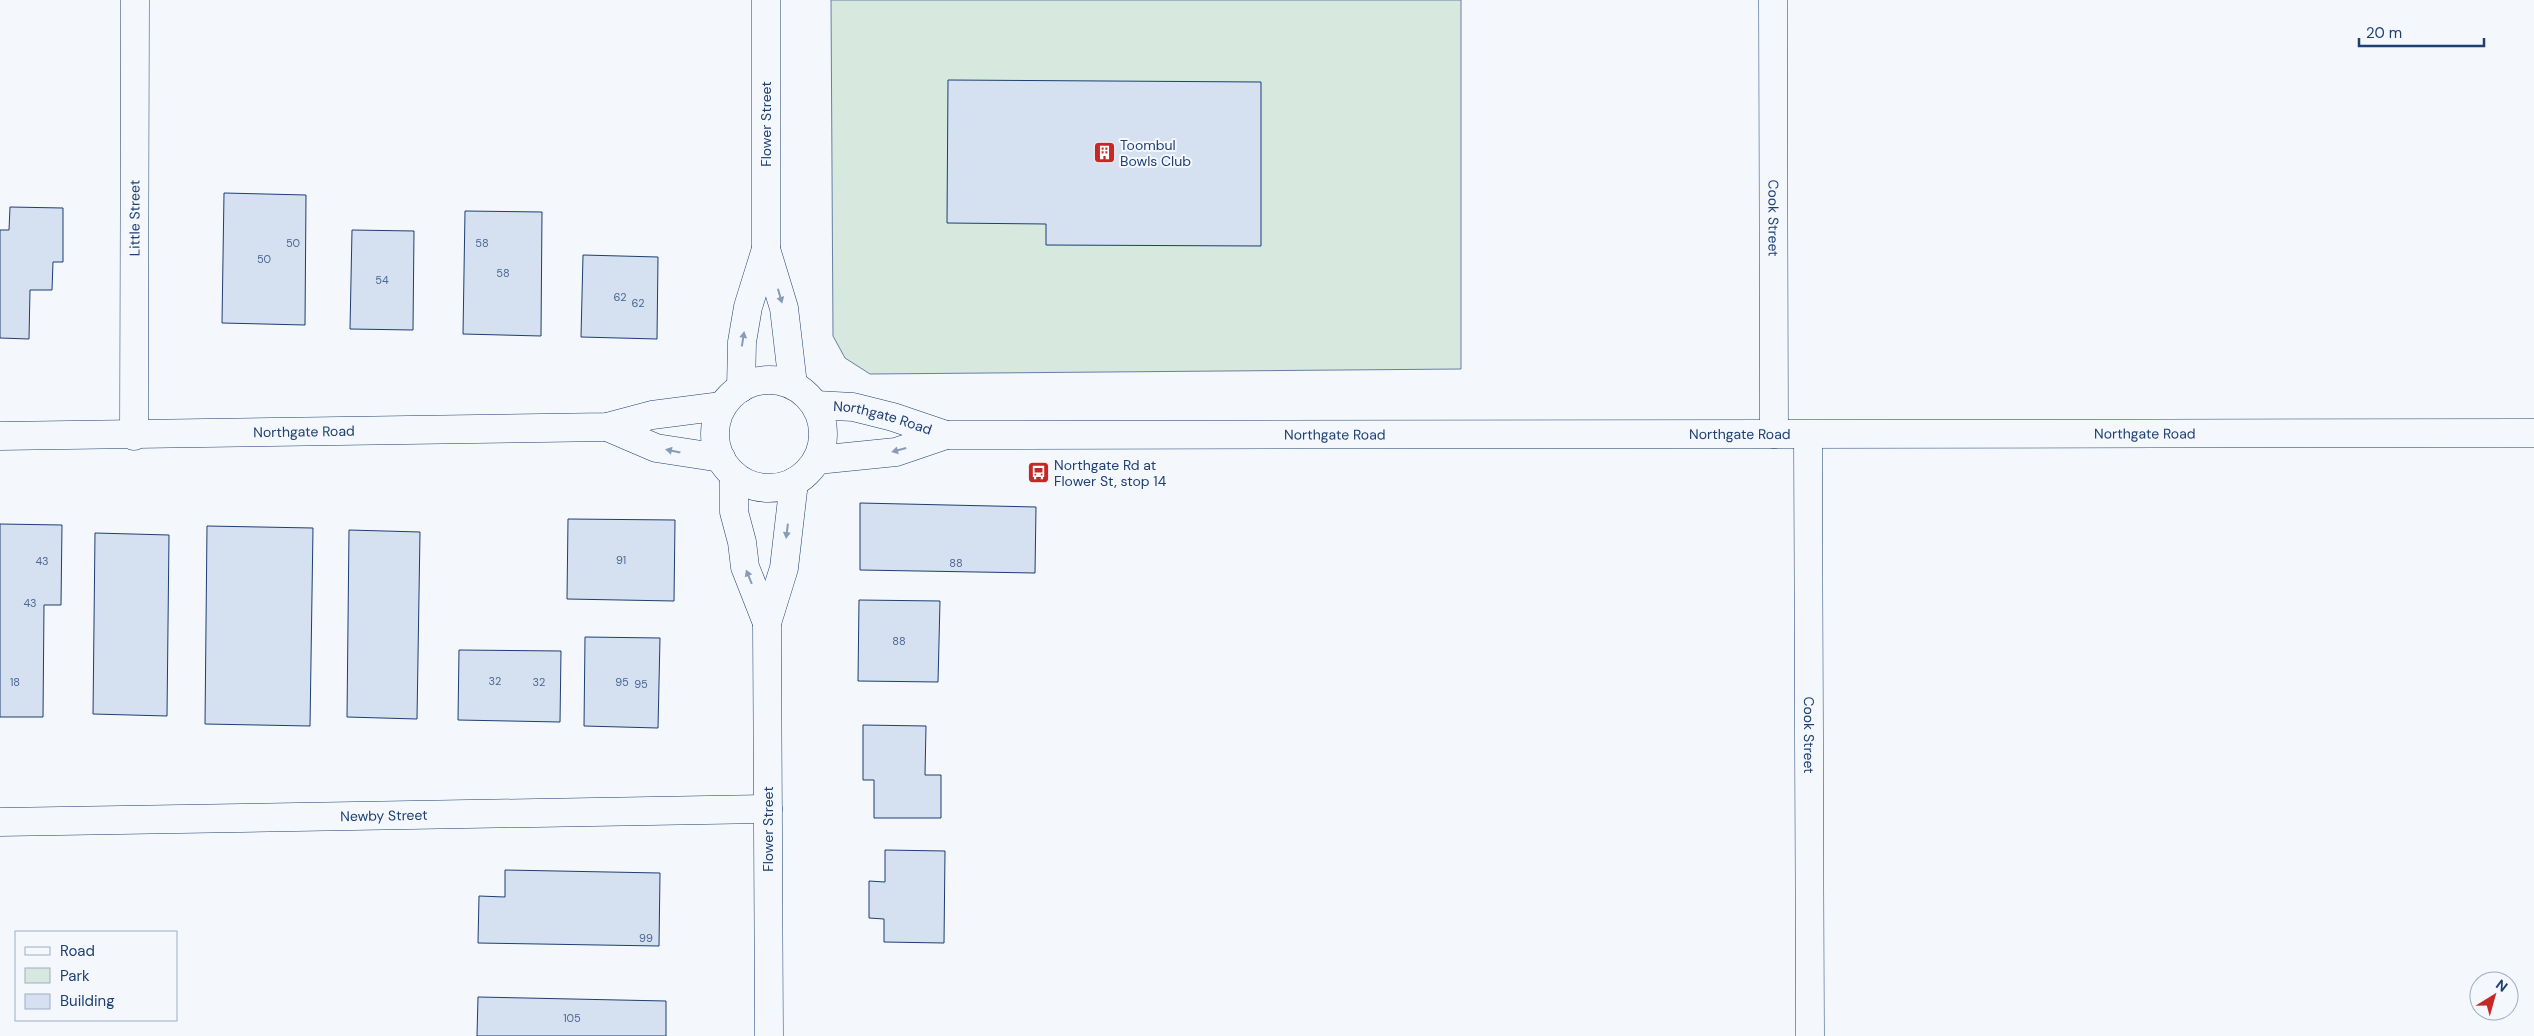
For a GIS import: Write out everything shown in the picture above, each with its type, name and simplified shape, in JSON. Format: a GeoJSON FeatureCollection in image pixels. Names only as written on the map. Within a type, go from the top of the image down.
{"type":"FeatureCollection","features":[{"type":"Feature","properties":{"kind":"street","name":"Little Street"},"geometry":{"type":"LineString","coordinates":[[134,436],[135,0]]}},
{"type":"Feature","properties":{"kind":"street","name":"Flower Street"},"geometry":{"type":"LineString","coordinates":[[766,0],[766,249],[784,308],[793,385]]}},
{"type":"Feature","properties":{"kind":"street","name":"Cook Street"},"geometry":{"type":"LineString","coordinates":[[1772,0],[1774,434]]}},
{"type":"Feature","properties":{"kind":"street","name":"Flower Street"},"geometry":{"type":"LineString","coordinates":[[732,397],[748,308],[766,249]]}},
{"type":"Feature","properties":{"kind":"street"},"geometry":{"type":"LineString","coordinates":[[758,380],[776,380],[793,385],[806,393],[816,405],[824,433],[822,447],[817,460],[807,473],[794,482],[779,487],[763,488],[748,484],[727,467],[715,441],[716,423],[732,397],[758,380]]}},
{"type":"Feature","properties":{"kind":"street","name":"Northgate Road"},"geometry":{"type":"LineString","coordinates":[[0,436],[134,436],[607,427],[652,414],[732,397]]}},
{"type":"Feature","properties":{"kind":"street","name":"Northgate Road"},"geometry":{"type":"LineString","coordinates":[[816,405],[854,407],[893,417],[946,435]]}},
{"type":"Feature","properties":{"kind":"street","name":"Northgate Road"},"geometry":{"type":"LineString","coordinates":[[607,427],[656,448],[727,467]]}},
{"type":"Feature","properties":{"kind":"street","name":"Northgate Road"},"geometry":{"type":"LineString","coordinates":[[817,460],[896,452],[946,435],[2534,433]]}},
{"type":"Feature","properties":{"kind":"street","name":"Cook Street"},"geometry":{"type":"LineString","coordinates":[[1808,435],[1810,1036]]}},
{"type":"Feature","properties":{"kind":"street","name":"Flower Street"},"geometry":{"type":"LineString","coordinates":[[727,467],[745,567],[767,622]]}},
{"type":"Feature","properties":{"kind":"street","name":"Flower Street"},"geometry":{"type":"LineString","coordinates":[[769,1036],[767,622],[784,568],[794,482]]}},
{"type":"Feature","properties":{"kind":"street","name":"Newby Street"},"geometry":{"type":"LineString","coordinates":[[0,822],[768,809]]}},
{"type":"Feature","properties":{"kind":"green space"},"geometry":{"type":"Polygon","coordinates":[[[831,0],[1461,0],[1461,369],[870,374],[845,358],[833,336],[831,0]]]}},
{"type":"Feature","properties":{"kind":"building","name":"Toombul Bowls Club"},"geometry":{"type":"Polygon","coordinates":[[[948,80],[1261,82],[1261,246],[1046,245],[1046,224],[947,223],[948,80]]]}},
{"type":"Feature","properties":{"kind":"building"},"geometry":{"type":"Polygon","coordinates":[[[224,193],[306,195],[305,325],[222,323],[224,193]]]}},
{"type":"Feature","properties":{"kind":"building"},"geometry":{"type":"Polygon","coordinates":[[[10,207],[63,208],[63,262],[53,262],[52,290],[30,290],[29,339],[0,338],[0,230],[9,230],[10,207]]]}},
{"type":"Feature","properties":{"kind":"building"},"geometry":{"type":"Polygon","coordinates":[[[465,211],[542,212],[541,336],[463,334],[465,211]]]}},
{"type":"Feature","properties":{"kind":"building"},"geometry":{"type":"Polygon","coordinates":[[[352,230],[414,231],[413,330],[350,329],[352,230]]]}},
{"type":"Feature","properties":{"kind":"building"},"geometry":{"type":"Polygon","coordinates":[[[583,255],[658,257],[657,339],[581,337],[583,255]]]}},
{"type":"Feature","properties":{"kind":"building"},"geometry":{"type":"Polygon","coordinates":[[[860,503],[1036,507],[1035,573],[860,570],[860,503]]]}},
{"type":"Feature","properties":{"kind":"building"},"geometry":{"type":"Polygon","coordinates":[[[568,519],[675,520],[674,601],[567,599],[568,519]]]}},
{"type":"Feature","properties":{"kind":"building"},"geometry":{"type":"Polygon","coordinates":[[[0,524],[62,525],[61,605],[44,605],[43,717],[0,717],[0,524]]]}},
{"type":"Feature","properties":{"kind":"building"},"geometry":{"type":"Polygon","coordinates":[[[207,526],[313,528],[310,726],[205,724],[207,526]]]}},
{"type":"Feature","properties":{"kind":"building"},"geometry":{"type":"Polygon","coordinates":[[[349,530],[420,532],[417,719],[347,717],[349,530]]]}},
{"type":"Feature","properties":{"kind":"building"},"geometry":{"type":"Polygon","coordinates":[[[95,533],[169,535],[167,716],[93,714],[95,533]]]}},
{"type":"Feature","properties":{"kind":"building"},"geometry":{"type":"Polygon","coordinates":[[[859,600],[940,601],[938,682],[858,681],[859,600]]]}},
{"type":"Feature","properties":{"kind":"building"},"geometry":{"type":"Polygon","coordinates":[[[585,637],[660,638],[658,728],[584,726],[585,637]]]}},
{"type":"Feature","properties":{"kind":"building"},"geometry":{"type":"Polygon","coordinates":[[[459,650],[561,651],[560,722],[458,720],[459,650]]]}},
{"type":"Feature","properties":{"kind":"building"},"geometry":{"type":"Polygon","coordinates":[[[863,725],[926,726],[925,775],[941,775],[941,818],[874,818],[874,780],[863,780],[863,725]]]}},
{"type":"Feature","properties":{"kind":"building"},"geometry":{"type":"Polygon","coordinates":[[[885,850],[945,851],[944,943],[884,942],[884,919],[869,918],[869,881],[885,882],[885,850]]]}},
{"type":"Feature","properties":{"kind":"building"},"geometry":{"type":"Polygon","coordinates":[[[505,870],[660,873],[659,946],[478,943],[479,896],[505,897],[505,870]]]}},
{"type":"Feature","properties":{"kind":"building"},"geometry":{"type":"Polygon","coordinates":[[[478,997],[666,1001],[666,1036],[477,1036],[478,997]]]}},
{"type":"Feature","properties":{"kind":"place","name":"Toombul Bowls Club"},"geometry":{"type":"Point","coordinates":[1104,153]}},
{"type":"Feature","properties":{"kind":"place","name":"Northgate Rd at Flower St, stop 14"},"geometry":{"type":"Point","coordinates":[1038,473]}}]}
